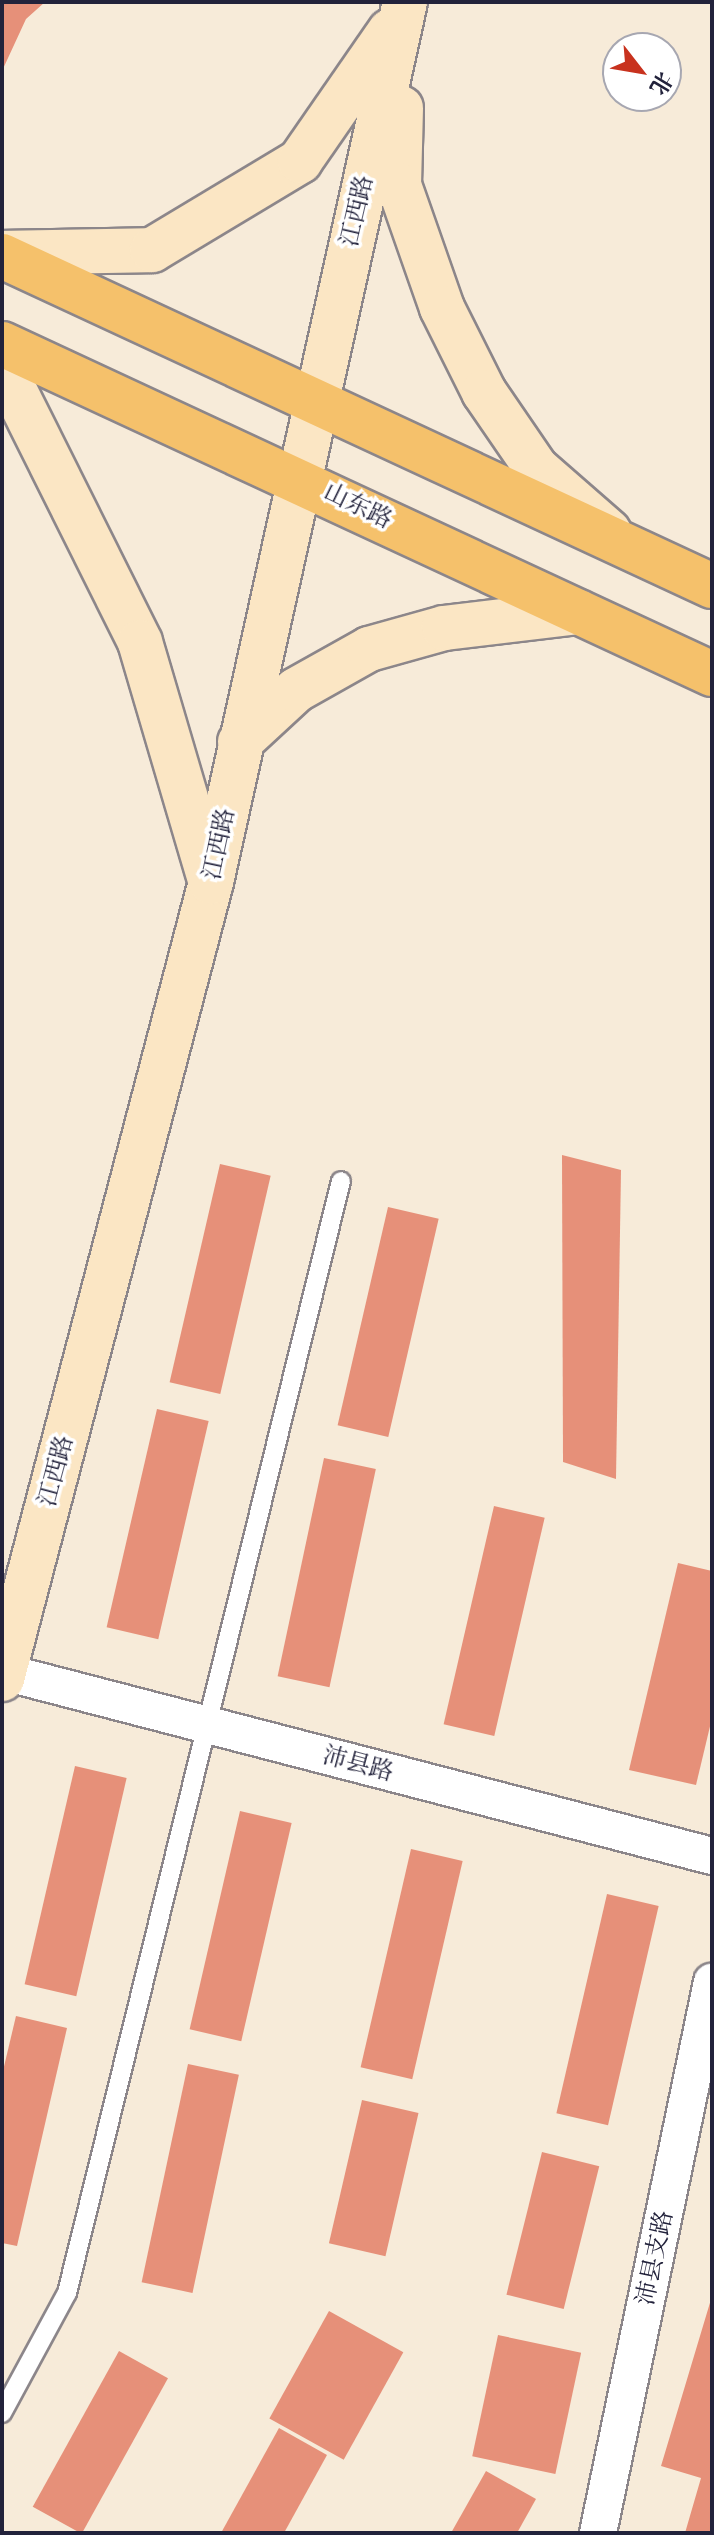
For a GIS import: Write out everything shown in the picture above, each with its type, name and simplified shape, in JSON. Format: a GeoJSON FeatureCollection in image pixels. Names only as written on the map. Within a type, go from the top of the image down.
{"type":"FeatureCollection","features":[{"type":"Feature","properties":{"kind":"main road"},"geometry":{"type":"LineString","coordinates":[[2,255],[152,250],[300,161],[404,8]]}},
{"type":"Feature","properties":{"kind":"main road"},"geometry":{"type":"LineString","coordinates":[[404,8],[399,185],[442,308],[484,392],[536,468],[629,550]]}},
{"type":"Feature","properties":{"kind":"main road","name":"江西路"},"geometry":{"type":"LineString","coordinates":[[3,1676],[211,882],[313,402],[404,8]]}},
{"type":"Feature","properties":{"kind":"main road"},"geometry":{"type":"LineString","coordinates":[[2,255],[629,550],[712,586]]}},
{"type":"Feature","properties":{"kind":"main road","name":"山东路"},"geometry":{"type":"LineString","coordinates":[[2,344],[297,477],[712,674]]}},
{"type":"Feature","properties":{"kind":"main road"},"geometry":{"type":"LineString","coordinates":[[2,365],[140,642],[211,882]]}},
{"type":"Feature","properties":{"kind":"main road"},"geometry":{"type":"LineString","coordinates":[[240,742],[296,690],[369,649],[444,628],[578,612]]}},
{"type":"Feature","properties":{"kind":"street","name":"沛县路"},"geometry":{"type":"LineString","coordinates":[[3,1676],[205,1724],[712,1856]]}},
{"type":"Feature","properties":{"kind":"street","name":"沛县支路"},"geometry":{"type":"LineString","coordinates":[[598,2533],[712,1982]]}},
{"type":"Feature","properties":{"kind":"lane"},"geometry":{"type":"LineString","coordinates":[[2,2413],[67,2293],[341,1181]]}},
{"type":"Feature","properties":{"kind":"building"},"geometry":{"type":"Polygon","coordinates":[[[2,2],[45,2],[26,19],[2,71],[2,2]]]}},
{"type":"Feature","properties":{"kind":"building"},"geometry":{"type":"Polygon","coordinates":[[[562,1155],[621,1170],[616,1479],[563,1462],[562,1155]]]}},
{"type":"Feature","properties":{"kind":"building"},"geometry":{"type":"Polygon","coordinates":[[[220,1164],[271,1176],[220,1394],[170,1382],[220,1164]]]}},
{"type":"Feature","properties":{"kind":"building"},"geometry":{"type":"Polygon","coordinates":[[[388,1207],[439,1219],[388,1437],[338,1425],[388,1207]]]}},
{"type":"Feature","properties":{"kind":"building"},"geometry":{"type":"Polygon","coordinates":[[[157,1409],[209,1421],[158,1639],[107,1627],[157,1409]]]}},
{"type":"Feature","properties":{"kind":"building"},"geometry":{"type":"Polygon","coordinates":[[[324,1458],[376,1469],[329,1687],[278,1676],[324,1458]]]}},
{"type":"Feature","properties":{"kind":"building"},"geometry":{"type":"Polygon","coordinates":[[[494,1506],[545,1518],[494,1736],[444,1724],[494,1506]]]}},
{"type":"Feature","properties":{"kind":"building"},"geometry":{"type":"Polygon","coordinates":[[[678,1563],[712,1571],[712,1718],[696,1785],[629,1770],[678,1563]]]}},
{"type":"Feature","properties":{"kind":"building"},"geometry":{"type":"Polygon","coordinates":[[[75,1766],[127,1778],[76,1996],[25,1984],[75,1766]]]}},
{"type":"Feature","properties":{"kind":"building"},"geometry":{"type":"Polygon","coordinates":[[[240,1811],[292,1823],[241,2041],[190,2029],[240,1811]]]}},
{"type":"Feature","properties":{"kind":"building"},"geometry":{"type":"Polygon","coordinates":[[[411,1849],[463,1861],[412,2079],[361,2067],[411,1849]]]}},
{"type":"Feature","properties":{"kind":"building"},"geometry":{"type":"Polygon","coordinates":[[[607,1894],[659,1906],[608,2125],[556,2113],[607,1894]]]}},
{"type":"Feature","properties":{"kind":"building"},"geometry":{"type":"Polygon","coordinates":[[[16,2016],[67,2028],[17,2246],[2,2243],[2,2075],[16,2016]]]}},
{"type":"Feature","properties":{"kind":"building"},"geometry":{"type":"Polygon","coordinates":[[[188,2064],[239,2075],[192,2293],[142,2282],[188,2064]]]}},
{"type":"Feature","properties":{"kind":"building"},"geometry":{"type":"Polygon","coordinates":[[[362,2100],[419,2113],[385,2256],[329,2243],[362,2100]]]}},
{"type":"Feature","properties":{"kind":"building"},"geometry":{"type":"Polygon","coordinates":[[[542,2152],[599,2166],[564,2309],[506,2295],[542,2152]]]}},
{"type":"Feature","properties":{"kind":"building"},"geometry":{"type":"Polygon","coordinates":[[[712,2296],[712,2533],[685,2533],[701,2478],[661,2466],[712,2296]]]}},
{"type":"Feature","properties":{"kind":"building"},"geometry":{"type":"Polygon","coordinates":[[[329,2311],[403,2352],[344,2460],[269,2419],[329,2311]]]}},
{"type":"Feature","properties":{"kind":"building"},"geometry":{"type":"Polygon","coordinates":[[[498,2335],[581,2353],[555,2474],[472,2456],[498,2335]]]}},
{"type":"Feature","properties":{"kind":"building"},"geometry":{"type":"Polygon","coordinates":[[[119,2351],[168,2378],[82,2533],[33,2507],[119,2351]]]}},
{"type":"Feature","properties":{"kind":"building"},"geometry":{"type":"Polygon","coordinates":[[[279,2428],[327,2455],[284,2533],[221,2533],[279,2428]]]}},
{"type":"Feature","properties":{"kind":"building"},"geometry":{"type":"Polygon","coordinates":[[[486,2471],[536,2499],[517,2533],[451,2533],[486,2471]]]}}]}
